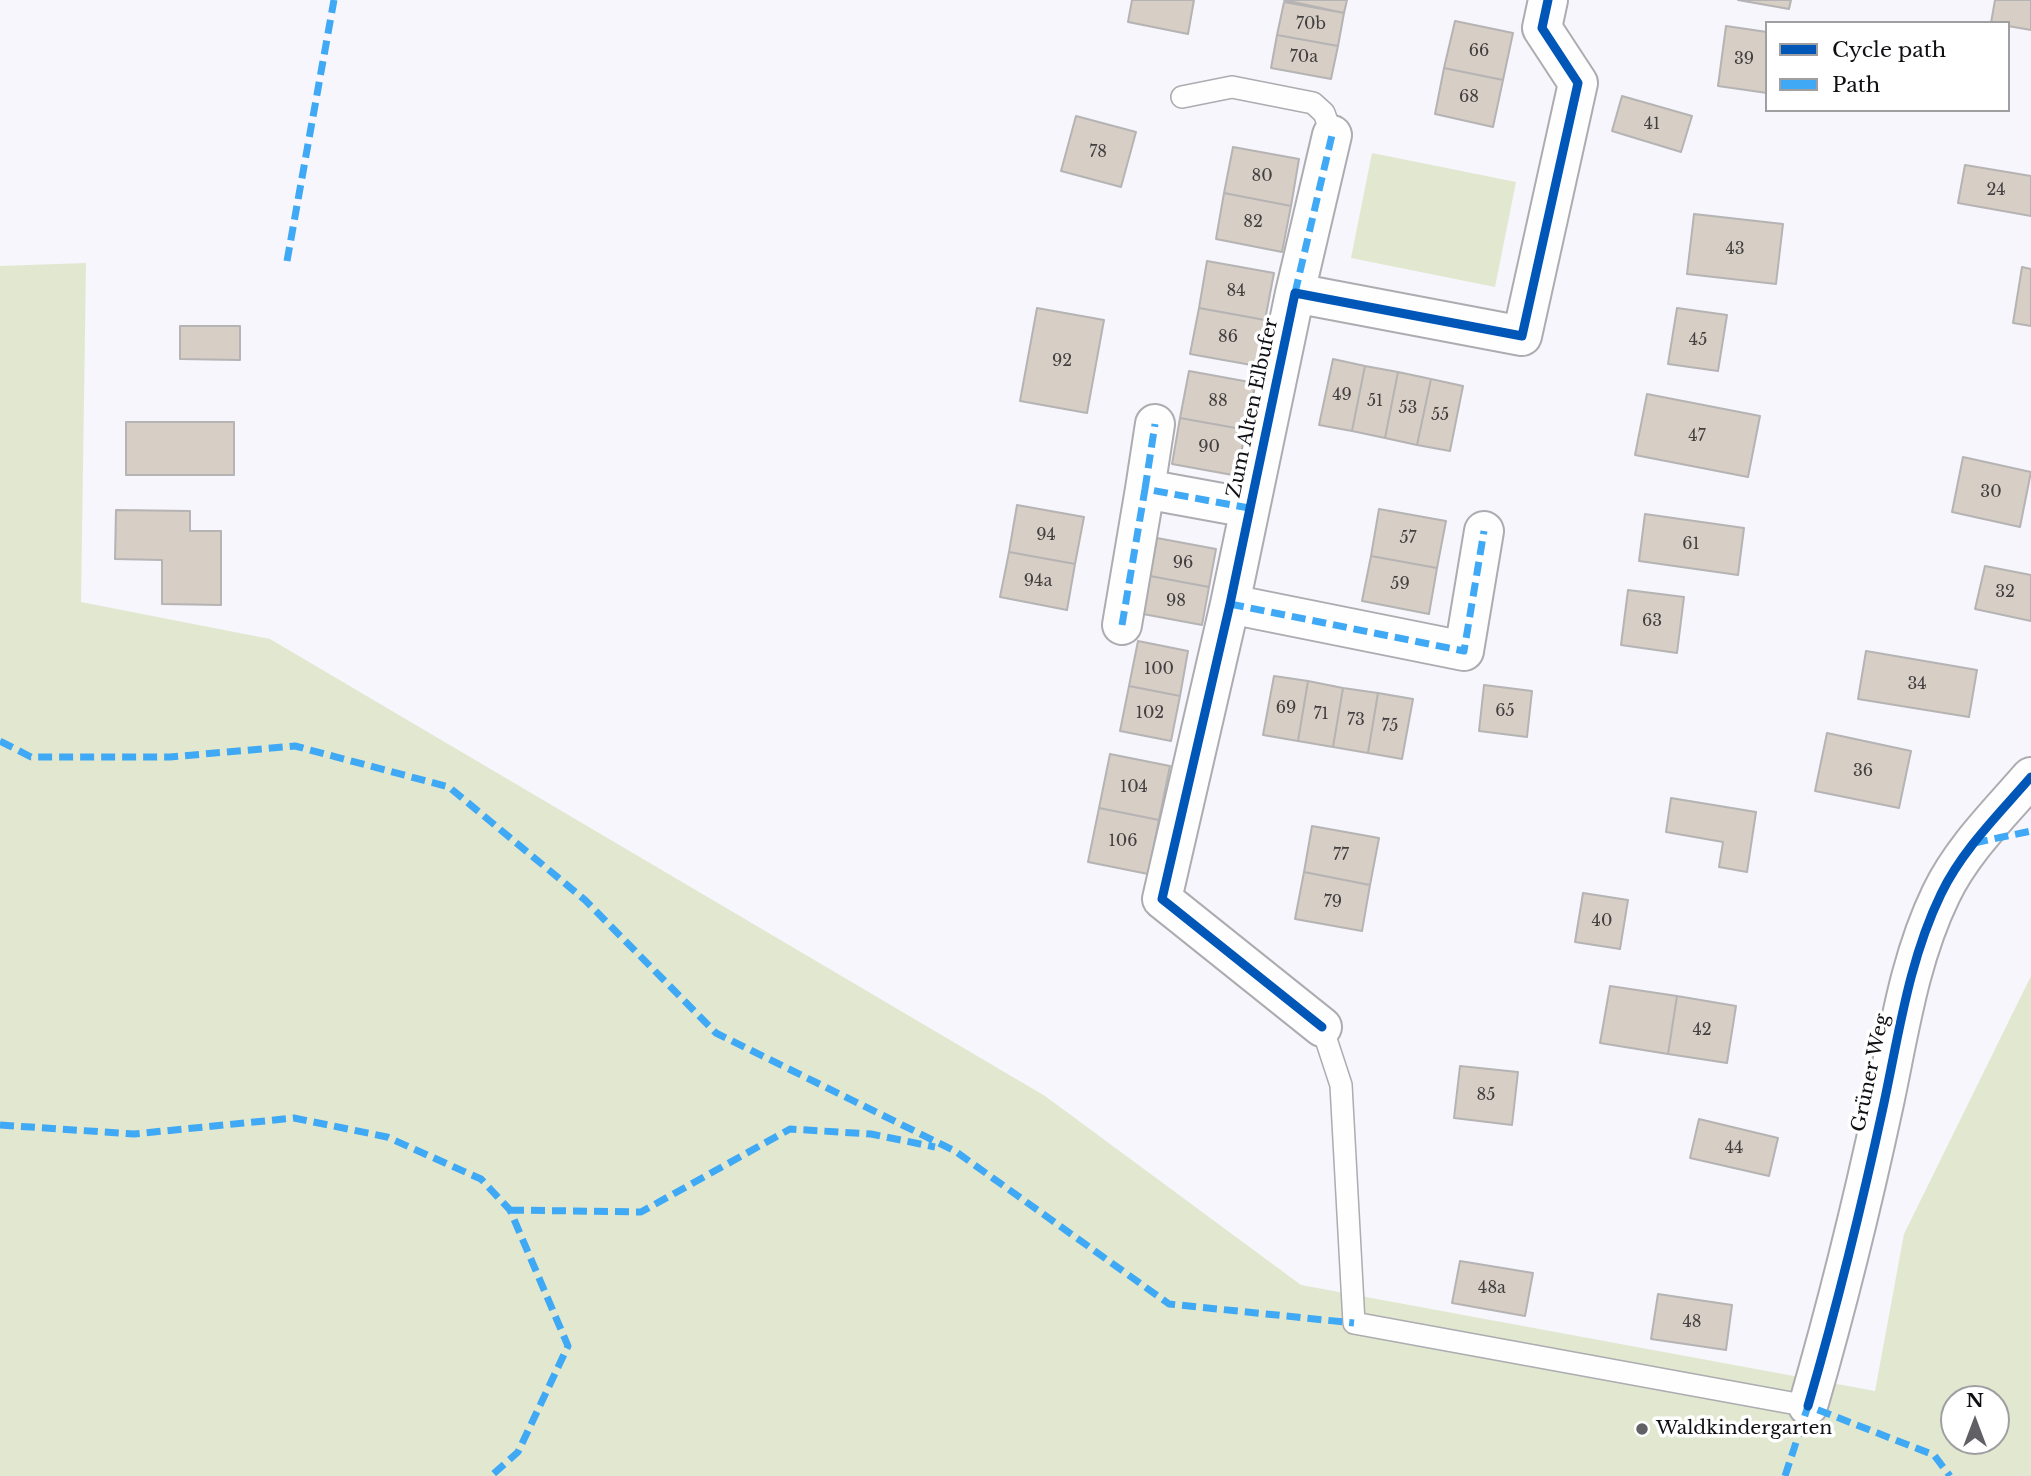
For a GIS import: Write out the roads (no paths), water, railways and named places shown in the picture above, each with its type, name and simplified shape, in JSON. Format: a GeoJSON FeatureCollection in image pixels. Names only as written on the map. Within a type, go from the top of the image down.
{"type":"FeatureCollection","features":[{"type":"Feature","properties":{"kind":"street"},"geometry":{"type":"LineString","coordinates":[[1295,293],[1522,336],[1577,83],[1542,28],[1548,0]]}},
{"type":"Feature","properties":{"kind":"street","name":"Zum Alten Elbufer"},"geometry":{"type":"LineString","coordinates":[[1322,1027],[1162,898],[1230,604],[1295,293],[1332,135]]}},
{"type":"Feature","properties":{"kind":"street"},"geometry":{"type":"LineString","coordinates":[[1122,625],[1155,424]]}},
{"type":"Feature","properties":{"kind":"street","name":"Zum Alten Elbufer"},"geometry":{"type":"LineString","coordinates":[[1145,489],[1249,508]]}},
{"type":"Feature","properties":{"kind":"street"},"geometry":{"type":"LineString","coordinates":[[1230,604],[1464,651],[1484,531]]}},
{"type":"Feature","properties":{"kind":"street","name":"Grüner Weg"},"geometry":{"type":"LineString","coordinates":[[1808,1406],[1837,1306],[1884,1102],[1903,1003],[1927,928],[1941,892],[1973,843],[2031,777]]}},
{"type":"Feature","properties":{"kind":"lane"},"geometry":{"type":"LineString","coordinates":[[1182,97],[1231,87],[1313,103],[1324,113],[1332,135]]}},
{"type":"Feature","properties":{"kind":"lane"},"geometry":{"type":"LineString","coordinates":[[1322,1027],[1341,1085],[1354,1323],[1808,1406]]}},
{"type":"Feature","properties":{"kind":"place","name":"Waldkindergarten"},"geometry":{"type":"Point","coordinates":[1642,1429]}}]}
